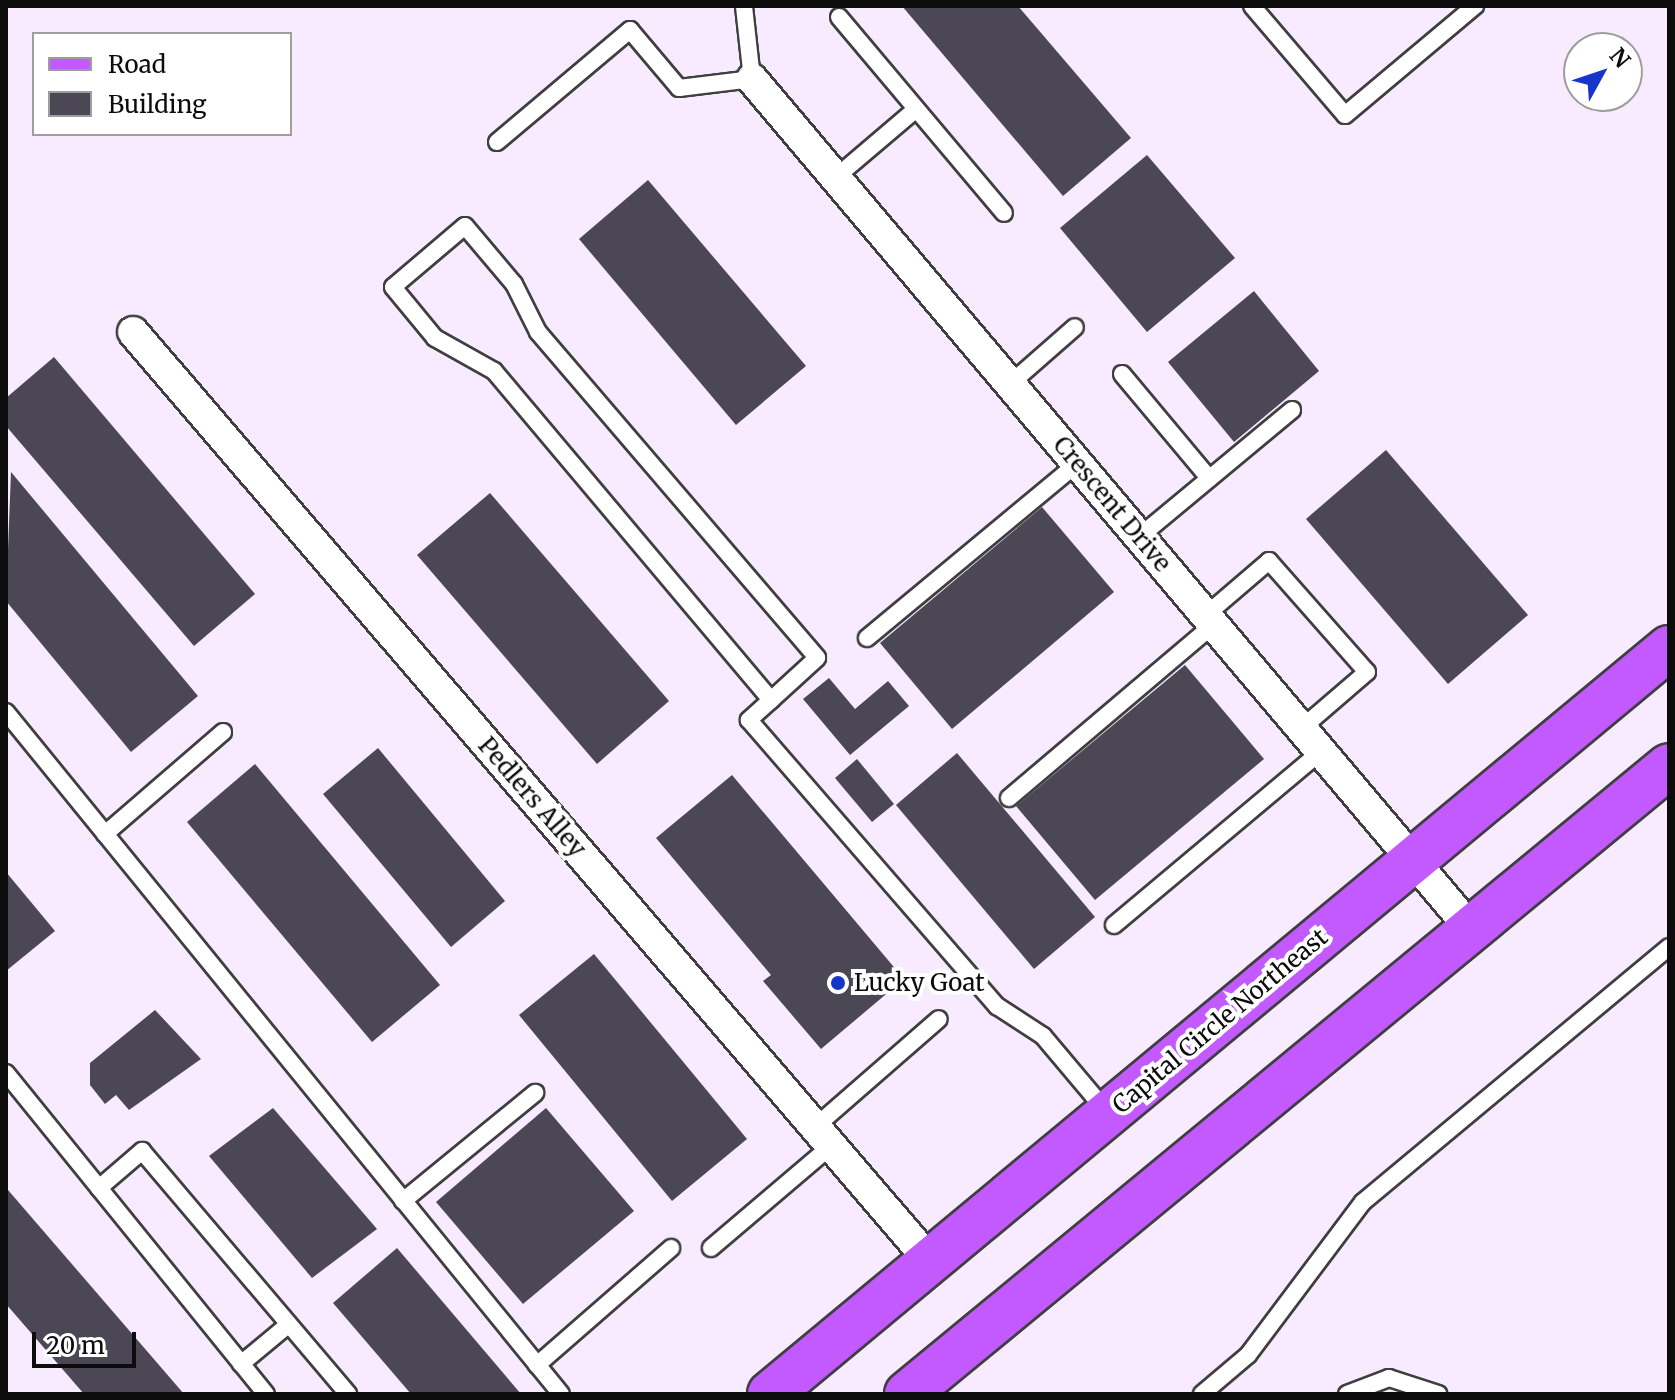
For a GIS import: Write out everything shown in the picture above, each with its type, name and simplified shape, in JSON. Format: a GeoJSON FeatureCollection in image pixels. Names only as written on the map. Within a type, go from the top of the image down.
{"type":"FeatureCollection","features":[{"type":"Feature","properties":{"kind":"main road","name":"Capital Circle Northeast"},"geometry":{"type":"LineString","coordinates":[[770,1394],[1669,648]]}},
{"type":"Feature","properties":{"kind":"main road"},"geometry":{"type":"LineString","coordinates":[[907,1394],[1669,766]]}},
{"type":"Feature","properties":{"kind":"street","name":"Crescent Drive"},"geometry":{"type":"LineString","coordinates":[[752,79],[1471,929]]}},
{"type":"Feature","properties":{"kind":"street","name":"Pedlers Alley"},"geometry":{"type":"LineString","coordinates":[[133,332],[930,1261]]}},
{"type":"Feature","properties":{"kind":"lane"},"geometry":{"type":"LineString","coordinates":[[497,142],[630,30],[679,88],[752,79],[744,6]]}},
{"type":"Feature","properties":{"kind":"lane"},"geometry":{"type":"LineString","coordinates":[[1252,6],[1345,115],[1475,6]]}},
{"type":"Feature","properties":{"kind":"lane"},"geometry":{"type":"LineString","coordinates":[[839,17],[1004,213]]}},
{"type":"Feature","properties":{"kind":"lane"},"geometry":{"type":"LineString","coordinates":[[835,178],[916,109]]}},
{"type":"Feature","properties":{"kind":"lane"},"geometry":{"type":"LineString","coordinates":[[771,700],[494,371],[435,338],[393,287],[465,226],[514,284],[538,332],[817,658],[771,700],[749,720],[997,1006],[1043,1036],[1108,1114]]}},
{"type":"Feature","properties":{"kind":"lane"},"geometry":{"type":"LineString","coordinates":[[1010,384],[1075,327]]}},
{"type":"Feature","properties":{"kind":"lane"},"geometry":{"type":"LineString","coordinates":[[1122,374],[1209,478]]}},
{"type":"Feature","properties":{"kind":"lane"},"geometry":{"type":"LineString","coordinates":[[1139,537],[1292,410]]}},
{"type":"Feature","properties":{"kind":"lane"},"geometry":{"type":"LineString","coordinates":[[867,638],[1078,463]]}},
{"type":"Feature","properties":{"kind":"lane"},"geometry":{"type":"LineString","coordinates":[[1009,798],[1210,620],[1269,561],[1367,672],[1311,740],[1114,925]]}},
{"type":"Feature","properties":{"kind":"lane"},"geometry":{"type":"LineString","coordinates":[[6,712],[561,1394]]}},
{"type":"Feature","properties":{"kind":"lane"},"geometry":{"type":"LineString","coordinates":[[105,834],[223,732]]}},
{"type":"Feature","properties":{"kind":"lane"},"geometry":{"type":"LineString","coordinates":[[1202,1394],[1248,1355],[1363,1202],[1669,947]]}},
{"type":"Feature","properties":{"kind":"lane"},"geometry":{"type":"LineString","coordinates":[[711,1248],[939,1019]]}},
{"type":"Feature","properties":{"kind":"lane"},"geometry":{"type":"LineString","coordinates":[[8,1080],[266,1394]]}},
{"type":"Feature","properties":{"kind":"lane"},"geometry":{"type":"LineString","coordinates":[[403,1201],[535,1093]]}},
{"type":"Feature","properties":{"kind":"lane"},"geometry":{"type":"LineString","coordinates":[[99,1188],[142,1151],[348,1394]]}},
{"type":"Feature","properties":{"kind":"lane"},"geometry":{"type":"LineString","coordinates":[[537,1365],[671,1248]]}},
{"type":"Feature","properties":{"kind":"lane"},"geometry":{"type":"LineString","coordinates":[[241,1364],[289,1324]]}},
{"type":"Feature","properties":{"kind":"lane"},"geometry":{"type":"LineString","coordinates":[[1347,1394],[1389,1378],[1438,1394]]}},
{"type":"Feature","properties":{"kind":"building"},"geometry":{"type":"Polygon","coordinates":[[[902,6],[1018,6],[1131,138],[1063,196],[902,6]]]}},
{"type":"Feature","properties":{"kind":"building"},"geometry":{"type":"Polygon","coordinates":[[[1147,155],[1235,258],[1147,332],[1060,228],[1147,155]]]}},
{"type":"Feature","properties":{"kind":"building"},"geometry":{"type":"Polygon","coordinates":[[[648,180],[806,366],[736,425],[579,239],[648,180]]]}},
{"type":"Feature","properties":{"kind":"building"},"geometry":{"type":"Polygon","coordinates":[[[1254,291],[1319,371],[1234,442],[1168,362],[1254,291]]]}},
{"type":"Feature","properties":{"kind":"building"},"geometry":{"type":"Polygon","coordinates":[[[54,357],[255,594],[194,646],[6,426],[6,398],[54,357]]]}},
{"type":"Feature","properties":{"kind":"building"},"geometry":{"type":"Polygon","coordinates":[[[1386,450],[1528,615],[1448,684],[1306,519],[1386,450]]]}},
{"type":"Feature","properties":{"kind":"building"},"geometry":{"type":"Polygon","coordinates":[[[11,472],[198,696],[131,752],[6,601],[11,472]]]}},
{"type":"Feature","properties":{"kind":"building"},"geometry":{"type":"Polygon","coordinates":[[[490,493],[669,701],[597,764],[417,555],[490,493]]]}},
{"type":"Feature","properties":{"kind":"building"},"geometry":{"type":"Polygon","coordinates":[[[1042,507],[1114,592],[952,729],[880,643],[1042,507]]]}},
{"type":"Feature","properties":{"kind":"building"},"geometry":{"type":"Polygon","coordinates":[[[1185,665],[1264,759],[1095,900],[1016,806],[1185,665]]]}},
{"type":"Feature","properties":{"kind":"building"},"geometry":{"type":"Polygon","coordinates":[[[829,678],[855,709],[888,681],[909,706],[850,755],[803,699],[829,678]]]}},
{"type":"Feature","properties":{"kind":"building"},"geometry":{"type":"Polygon","coordinates":[[[378,748],[505,901],[451,947],[323,794],[378,748]]]}},
{"type":"Feature","properties":{"kind":"building"},"geometry":{"type":"Polygon","coordinates":[[[957,753],[1095,917],[1034,969],[896,805],[957,753]]]}},
{"type":"Feature","properties":{"kind":"building"},"geometry":{"type":"Polygon","coordinates":[[[857,759],[894,804],[872,822],[835,778],[857,759]]]}},
{"type":"Feature","properties":{"kind":"building"},"geometry":{"type":"Polygon","coordinates":[[[255,764],[440,985],[372,1042],[187,822],[255,764]]]}},
{"type":"Feature","properties":{"kind":"building"},"geometry":{"type":"Polygon","coordinates":[[[732,775],[904,979],[821,1049],[763,981],[771,975],[656,838],[732,775]]]}},
{"type":"Feature","properties":{"kind":"building"},"geometry":{"type":"Polygon","coordinates":[[[6,872],[55,931],[6,971],[6,872]]]}},
{"type":"Feature","properties":{"kind":"building"},"geometry":{"type":"Polygon","coordinates":[[[594,954],[747,1139],[672,1201],[519,1015],[594,954]]]}},
{"type":"Feature","properties":{"kind":"building"},"geometry":{"type":"Polygon","coordinates":[[[155,1010],[201,1059],[129,1110],[116,1095],[105,1104],[90,1085],[90,1063],[155,1010]]]}},
{"type":"Feature","properties":{"kind":"building"},"geometry":{"type":"Polygon","coordinates":[[[273,1108],[377,1229],[312,1278],[209,1156],[273,1108]]]}},
{"type":"Feature","properties":{"kind":"building"},"geometry":{"type":"Polygon","coordinates":[[[546,1108],[634,1211],[523,1304],[436,1202],[546,1108]]]}},
{"type":"Feature","properties":{"kind":"building"},"geometry":{"type":"Polygon","coordinates":[[[8,1190],[184,1394],[84,1394],[6,1304],[8,1190]]]}},
{"type":"Feature","properties":{"kind":"building"},"geometry":{"type":"Polygon","coordinates":[[[397,1248],[521,1394],[411,1394],[333,1303],[397,1248]]]}},
{"type":"Feature","properties":{"kind":"place","name":"Lucky Goat"},"geometry":{"type":"Point","coordinates":[838,983]}}]}
